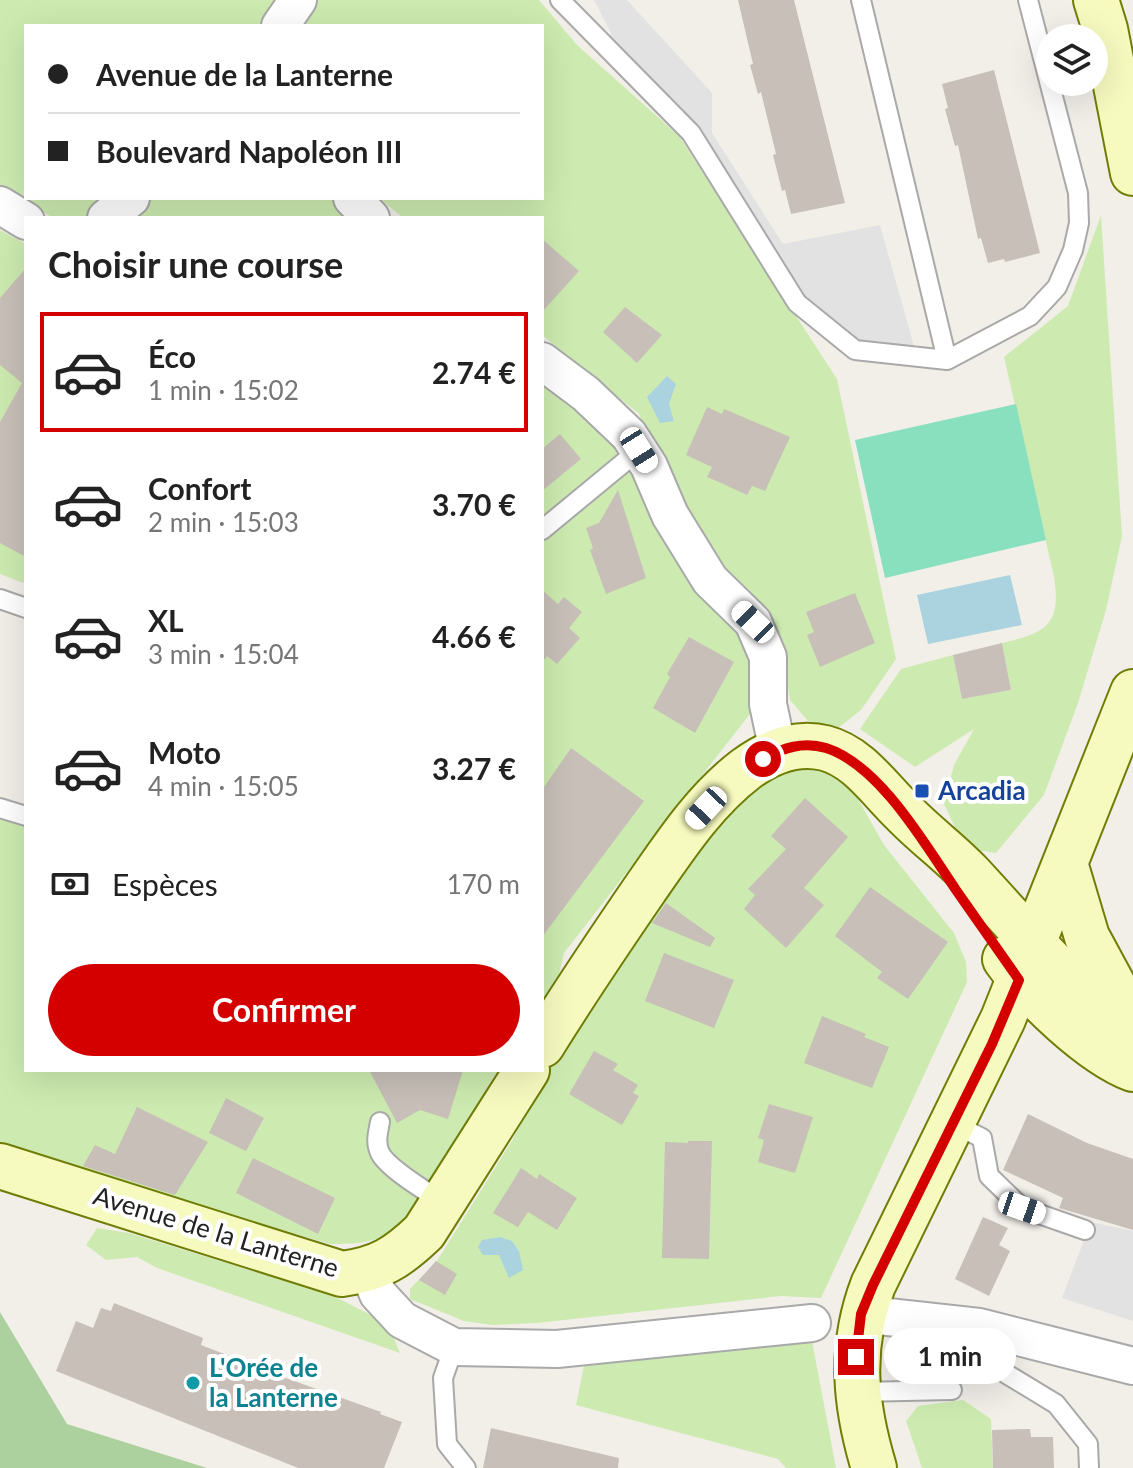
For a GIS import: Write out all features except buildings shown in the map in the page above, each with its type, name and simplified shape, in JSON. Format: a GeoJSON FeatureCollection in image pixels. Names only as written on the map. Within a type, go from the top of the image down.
{"type":"FeatureCollection","features":[{"type":"Feature","properties":{"kind":"main road"},"geometry":{"type":"LineString","coordinates":[[1096,0],[1105,29],[1133,173]]}},
{"type":"Feature","properties":{"kind":"main road"},"geometry":{"type":"LineString","coordinates":[[874,1468],[863,1433],[858,1392],[856,1357],[861,1314],[1026,962],[1133,692]]}},
{"type":"Feature","properties":{"kind":"main road"},"geometry":{"type":"LineString","coordinates":[[544,1042],[584,977],[689,826],[748,768],[778,751],[801,744],[827,748],[849,759],[958,862],[1080,1034],[1133,1069]]}},
{"type":"Feature","properties":{"kind":"main road"},"geometry":{"type":"LineString","coordinates":[[1065,863],[1087,937],[1133,1022]]}},
{"type":"Feature","properties":{"kind":"main road"},"geometry":{"type":"LineString","coordinates":[[1026,962],[1068,980],[1133,1034]]}},
{"type":"Feature","properties":{"kind":"main road","name":"Avenue de la Lanterne"},"geometry":{"type":"LineString","coordinates":[[0,1166],[342,1274],[368,1270],[405,1251],[424,1232],[526,1072]]}},
{"type":"Feature","properties":{"kind":"street"},"geometry":{"type":"LineString","coordinates":[[281,24],[298,0]]}},
{"type":"Feature","properties":{"kind":"street"},"geometry":{"type":"LineString","coordinates":[[108,216],[128,200]]}},
{"type":"Feature","properties":{"kind":"street"},"geometry":{"type":"LineString","coordinates":[[354,200],[369,216]]}},
{"type":"Feature","properties":{"kind":"street"},"geometry":{"type":"LineString","coordinates":[[0,205],[24,220]]}},
{"type":"Feature","properties":{"kind":"street"},"geometry":{"type":"LineString","coordinates":[[544,363],[597,404],[629,435],[649,466],[670,515],[710,580],[753,622],[768,657],[768,704],[778,751]]}},
{"type":"Feature","properties":{"kind":"street"},"geometry":{"type":"LineString","coordinates":[[368,1270],[378,1294],[402,1320],[454,1347],[557,1349],[812,1323]]}},
{"type":"Feature","properties":{"kind":"street"},"geometry":{"type":"LineString","coordinates":[[861,1314],[979,1327],[1133,1366]]}},
{"type":"Feature","properties":{"kind":"lane"},"geometry":{"type":"LineString","coordinates":[[560,0],[691,133],[797,303],[855,350],[947,360],[1030,316],[1057,287],[1073,250],[1079,223],[1078,193],[1028,0]]}},
{"type":"Feature","properties":{"kind":"lane"},"geometry":{"type":"LineString","coordinates":[[861,0],[947,360]]}},
{"type":"Feature","properties":{"kind":"lane"},"geometry":{"type":"LineString","coordinates":[[544,528],[639,450]]}},
{"type":"Feature","properties":{"kind":"lane"},"geometry":{"type":"LineString","coordinates":[[0,599],[24,607]]}},
{"type":"Feature","properties":{"kind":"lane"},"geometry":{"type":"LineString","coordinates":[[0,808],[24,815]]}},
{"type":"Feature","properties":{"kind":"lane"},"geometry":{"type":"LineString","coordinates":[[380,1122],[376,1140],[380,1155],[415,1185],[444,1203]]}},
{"type":"Feature","properties":{"kind":"lane"},"geometry":{"type":"LineString","coordinates":[[952,1123],[982,1138],[989,1176],[1022,1208],[1085,1230]]}},
{"type":"Feature","properties":{"kind":"lane"},"geometry":{"type":"LineString","coordinates":[[943,1323],[950,1353],[971,1365],[995,1367],[1056,1404],[1088,1444],[1089,1468]]}},
{"type":"Feature","properties":{"kind":"lane"},"geometry":{"type":"LineString","coordinates":[[454,1347],[443,1378],[447,1444],[466,1468]]}},
{"type":"Feature","properties":{"kind":"lane"},"geometry":{"type":"LineString","coordinates":[[858,1392],[952,1390]]}},
{"type":"Feature","properties":{"kind":"green space"},"geometry":{"type":"Polygon","coordinates":[[[0,0],[283,0],[267,24],[24,24],[24,200],[0,191],[0,0]]]}},
{"type":"Feature","properties":{"kind":"green space"},"geometry":{"type":"Polygon","coordinates":[[[311,0],[539,0],[577,45],[679,136],[837,379],[896,659],[861,710],[838,728],[808,721],[790,700],[782,652],[699,544],[675,501],[639,414],[544,337],[544,216],[401,216],[381,200],[544,200],[544,24],[294,24],[311,0]]]}},
{"type":"Feature","properties":{"kind":"green space"},"geometry":{"type":"Polygon","coordinates":[[[24,200],[122,200],[104,216],[50,216],[24,200]]]}},
{"type":"Feature","properties":{"kind":"green space"},"geometry":{"type":"Polygon","coordinates":[[[143,200],[346,200],[360,216],[131,216],[143,200]]]}},
{"type":"Feature","properties":{"kind":"green space"},"geometry":{"type":"Polygon","coordinates":[[[1101,215],[1122,536],[1106,610],[1078,703],[1044,795],[996,853],[965,848],[944,804],[954,765],[974,729],[915,767],[860,729],[901,669],[953,655],[962,699],[1011,690],[1002,643],[1039,631],[1052,617],[1056,593],[1054,577],[1004,357],[1068,306],[1101,215]]]}},
{"type":"Feature","properties":{"kind":"green space"},"geometry":{"type":"Polygon","coordinates":[[[0,230],[24,243],[24,583],[0,574],[0,230]]]}},
{"type":"Feature","properties":{"kind":"green space"},"geometry":{"type":"Polygon","coordinates":[[[544,374],[624,452],[544,521],[544,374]]]}},
{"type":"Feature","properties":{"kind":"green space"},"geometry":{"type":"Polygon","coordinates":[[[1016,404],[1046,540],[885,578],[855,440],[1016,404]]]}},
{"type":"Feature","properties":{"kind":"green space"},"geometry":{"type":"Polygon","coordinates":[[[632,466],[751,651],[753,710],[564,953],[558,979],[544,1000],[544,534],[632,466]]]}},
{"type":"Feature","properties":{"kind":"green space"},"geometry":{"type":"Polygon","coordinates":[[[804,759],[846,778],[884,845],[954,933],[966,962],[967,982],[821,1298],[781,1296],[537,1323],[492,1325],[464,1321],[410,1299],[410,1289],[437,1261],[513,1139],[551,1060],[626,933],[750,787],[804,759]]]}},
{"type":"Feature","properties":{"kind":"green space"},"geometry":{"type":"Polygon","coordinates":[[[0,816],[24,823],[24,1072],[497,1072],[416,1206],[385,1235],[351,1244],[330,1244],[0,1147],[0,816]]]}},
{"type":"Feature","properties":{"kind":"green space"},"geometry":{"type":"Polygon","coordinates":[[[97,1228],[129,1233],[334,1296],[388,1324],[400,1353],[157,1268],[137,1257],[106,1260],[86,1245],[97,1228]]]}},
{"type":"Feature","properties":{"kind":"green space"},"geometry":{"type":"Polygon","coordinates":[[[0,1312],[67,1424],[207,1468],[0,1468],[0,1312]]]}},
{"type":"Feature","properties":{"kind":"green space"},"geometry":{"type":"Polygon","coordinates":[[[811,1336],[836,1468],[786,1468],[778,1459],[576,1405],[586,1356],[811,1336]]]}},
{"type":"Feature","properties":{"kind":"green space"},"geometry":{"type":"Polygon","coordinates":[[[963,1400],[991,1419],[993,1468],[922,1468],[906,1421],[918,1406],[963,1400]]]}},
{"type":"Feature","properties":{"kind":"shaded area"},"geometry":{"type":"Polygon","coordinates":[[[594,0],[627,0],[712,93],[712,133],[783,244],[880,225],[917,357],[855,350],[797,303],[691,133],[604,45],[611,33],[594,0]]]}},
{"type":"Feature","properties":{"kind":"shaded area"},"geometry":{"type":"Polygon","coordinates":[[[1091,1222],[1133,1231],[1133,1321],[1062,1298],[1091,1222]]]}},
{"type":"Feature","properties":{"kind":"water"},"geometry":{"type":"Polygon","coordinates":[[[667,376],[676,384],[669,404],[674,421],[660,423],[647,397],[667,376]]]}},
{"type":"Feature","properties":{"kind":"water"},"geometry":{"type":"Polygon","coordinates":[[[1010,575],[1022,625],[928,644],[917,595],[1010,575]]]}},
{"type":"Feature","properties":{"kind":"water"},"geometry":{"type":"Polygon","coordinates":[[[500,1237],[512,1241],[519,1251],[523,1270],[509,1278],[499,1255],[483,1255],[478,1247],[482,1240],[500,1237]]]}},
{"type":"Feature","properties":{"kind":"place","name":"Arcadia"},"geometry":{"type":"Point","coordinates":[922,791]}},
{"type":"Feature","properties":{"kind":"place","name":"L'Orée de la Lanterne"},"geometry":{"type":"Point","coordinates":[193,1383]}},
{"type":"Feature","properties":{"kind":"route"},"geometry":{"type":"LineString","coordinates":[[763,759],[801,744],[827,748],[849,759],[875,781],[903,812],[1019,980],[992,1044],[873,1285],[861,1314],[856,1357]]}}]}
